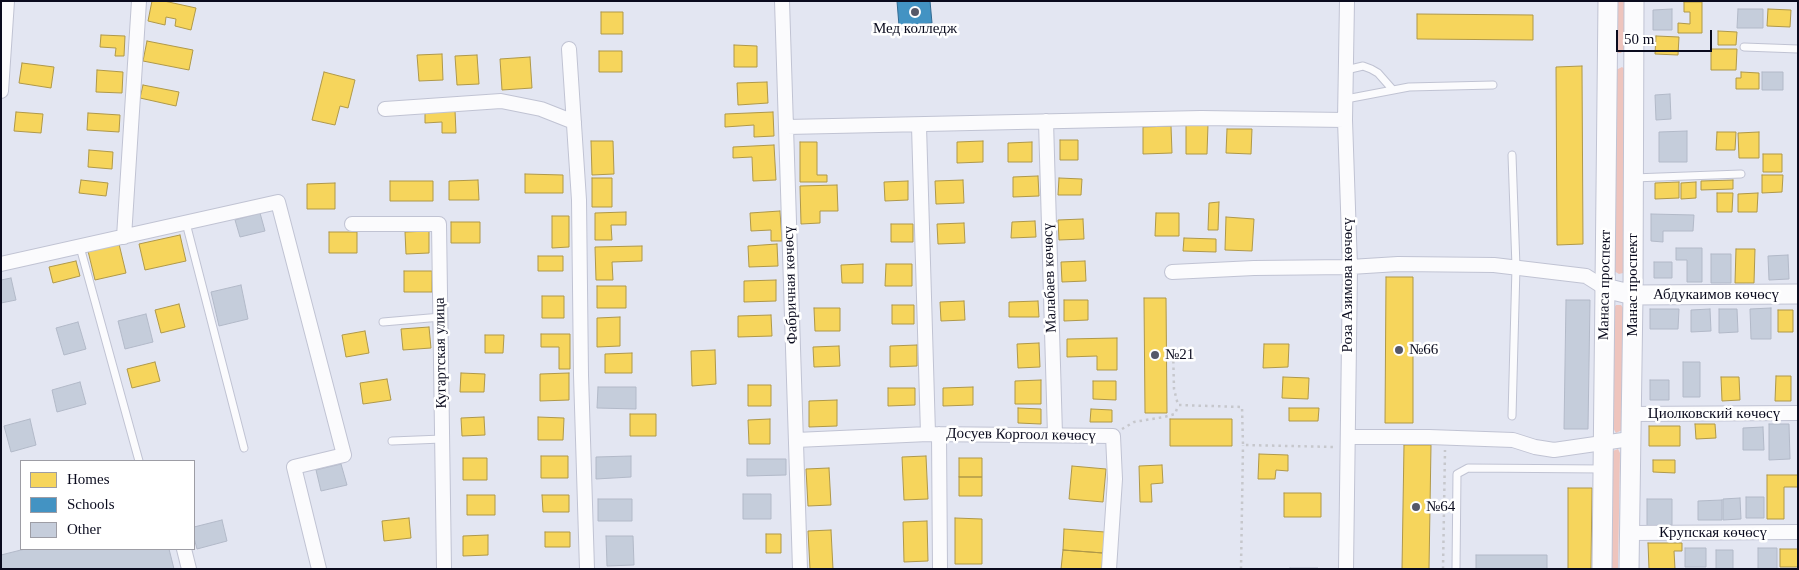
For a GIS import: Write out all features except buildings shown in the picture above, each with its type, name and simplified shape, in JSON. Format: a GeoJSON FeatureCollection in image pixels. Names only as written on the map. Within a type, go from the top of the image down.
{"type":"FeatureCollection","features":[{"type":"Feature","properties":{"kind":"main road","name":"Манаса проспект"},"geometry":{"type":"LineString","coordinates":[[1602,569],[1608,1]]}},
{"type":"Feature","properties":{"kind":"main road","name":"Манас проспект"},"geometry":{"type":"LineString","coordinates":[[1629,569],[1633,295],[1634,1]]}},
{"type":"Feature","properties":{"kind":"main road"},"geometry":{"type":"LineString","coordinates":[[1607,59],[1634,59]]}},
{"type":"Feature","properties":{"kind":"main road","name":"Абдукаимов көчөсү"},"geometry":{"type":"LineString","coordinates":[[1605,288],[1633,295],[1798,294]]}},
{"type":"Feature","properties":{"kind":"street"},"geometry":{"type":"LineString","coordinates":[[1,91],[6,1]]}},
{"type":"Feature","properties":{"kind":"street"},"geometry":{"type":"LineString","coordinates":[[124,237],[139,1]]}},
{"type":"Feature","properties":{"kind":"street","name":"Фабричная көчөсү"},"geometry":{"type":"LineString","coordinates":[[782,1],[800,569]]}},
{"type":"Feature","properties":{"kind":"street","name":"Роза Азимова көчөсү"},"geometry":{"type":"LineString","coordinates":[[1346,569],[1350,267],[1345,120],[1347,1]]}},
{"type":"Feature","properties":{"kind":"street"},"geometry":{"type":"LineString","coordinates":[[569,48],[579,200],[586,569]]}},
{"type":"Feature","properties":{"kind":"street"},"geometry":{"type":"LineString","coordinates":[[385,108],[501,101],[542,109],[574,122]]}},
{"type":"Feature","properties":{"kind":"street"},"geometry":{"type":"LineString","coordinates":[[787,127],[919,126],[1046,120],[1201,118],[1345,120]]}},
{"type":"Feature","properties":{"kind":"street","name":"Малабаев көчөсү"},"geometry":{"type":"LineString","coordinates":[[1046,120],[1055,435]]}},
{"type":"Feature","properties":{"kind":"street"},"geometry":{"type":"LineString","coordinates":[[919,126],[940,569]]}},
{"type":"Feature","properties":{"kind":"street"},"geometry":{"type":"LineString","coordinates":[[1,264],[278,202],[344,455],[294,468],[319,569]]}},
{"type":"Feature","properties":{"kind":"street","name":"Кугартская улица"},"geometry":{"type":"LineString","coordinates":[[352,224],[439,224],[444,569]]}},
{"type":"Feature","properties":{"kind":"street"},"geometry":{"type":"LineString","coordinates":[[1172,272],[1398,264],[1494,264],[1586,276],[1605,288]]}},
{"type":"Feature","properties":{"kind":"street","name":"Циолковский көчөсү"},"geometry":{"type":"LineString","coordinates":[[1631,414],[1798,413]]}},
{"type":"Feature","properties":{"kind":"street","name":"Досуев Коргоол көчөсү"},"geometry":{"type":"LineString","coordinates":[[796,440],[933,434],[1113,436],[1115,479],[1108,569]]}},
{"type":"Feature","properties":{"kind":"street"},"geometry":{"type":"LineString","coordinates":[[1347,442],[1429,437],[1513,440],[1535,447],[1554,450],[1630,439]]}},
{"type":"Feature","properties":{"kind":"street","name":"Крупская көчөсү"},"geometry":{"type":"LineString","coordinates":[[1629,533],[1798,532]]}},
{"type":"Feature","properties":{"kind":"street"},"geometry":{"type":"LineString","coordinates":[[184,550],[189,569]]}},
{"type":"Feature","properties":{"kind":"lane"},"geometry":{"type":"LineString","coordinates":[[1744,47],[1798,49]]}},
{"type":"Feature","properties":{"kind":"lane"},"geometry":{"type":"LineString","coordinates":[[1346,70],[1363,66],[1371,69],[1378,73],[1393,90]]}},
{"type":"Feature","properties":{"kind":"lane"},"geometry":{"type":"LineString","coordinates":[[1346,100],[1409,87],[1493,85]]}},
{"type":"Feature","properties":{"kind":"lane"},"geometry":{"type":"LineString","coordinates":[[1512,155],[1516,267],[1512,416]]}},
{"type":"Feature","properties":{"kind":"lane"},"geometry":{"type":"LineString","coordinates":[[1633,178],[1741,174]]}},
{"type":"Feature","properties":{"kind":"lane"},"geometry":{"type":"LineString","coordinates":[[186,223],[244,448]]}},
{"type":"Feature","properties":{"kind":"lane"},"geometry":{"type":"LineString","coordinates":[[80,247],[139,460]]}},
{"type":"Feature","properties":{"kind":"lane"},"geometry":{"type":"LineString","coordinates":[[383,322],[441,316]]}},
{"type":"Feature","properties":{"kind":"lane"},"geometry":{"type":"LineString","coordinates":[[392,441],[442,439]]}},
{"type":"Feature","properties":{"kind":"lane"},"geometry":{"type":"LineString","coordinates":[[1456,569],[1457,474],[1468,468],[1603,470]]}},
{"type":"Feature","properties":{"kind":"path"},"geometry":{"type":"LineString","coordinates":[[1113,436],[1134,422],[1174,414],[1178,405],[1174,389],[1173,348]]}},
{"type":"Feature","properties":{"kind":"path"},"geometry":{"type":"LineString","coordinates":[[1178,405],[1242,407],[1244,445],[1241,569]]}},
{"type":"Feature","properties":{"kind":"path"},"geometry":{"type":"LineString","coordinates":[[1442,569],[1445,438]]}},
{"type":"Feature","properties":{"kind":"path"},"geometry":{"type":"LineString","coordinates":[[1244,445],[1347,442]]}},
{"type":"Feature","properties":{"kind":"shaded area"},"geometry":{"type":"Polygon","coordinates":[[[1615,1],[1625,1],[1624,49],[1621,53],[1616,53],[1615,1]]]}},
{"type":"Feature","properties":{"kind":"shaded area"},"geometry":{"type":"Polygon","coordinates":[[[1622,67],[1626,70],[1625,269],[1623,273],[1619,274],[1614,271],[1616,70],[1622,67]]]}},
{"type":"Feature","properties":{"kind":"shaded area"},"geometry":{"type":"Polygon","coordinates":[[[1616,305],[1621,305],[1624,309],[1622,430],[1616,433],[1613,428],[1613,309],[1616,305]]]}},
{"type":"Feature","properties":{"kind":"shaded area"},"geometry":{"type":"Polygon","coordinates":[[[1618,449],[1620,453],[1618,569],[1608,569],[1610,452],[1618,449]]]}},
{"type":"Feature","properties":{"kind":"place","name":"Мед колледж"},"geometry":{"type":"Point","coordinates":[915,12]}},
{"type":"Feature","properties":{"kind":"place","name":"№66"},"geometry":{"type":"Point","coordinates":[1399,350]}},
{"type":"Feature","properties":{"kind":"place","name":"№21"},"geometry":{"type":"Point","coordinates":[1155,355]}},
{"type":"Feature","properties":{"kind":"place","name":"№64"},"geometry":{"type":"Point","coordinates":[1416,507]}}]}
